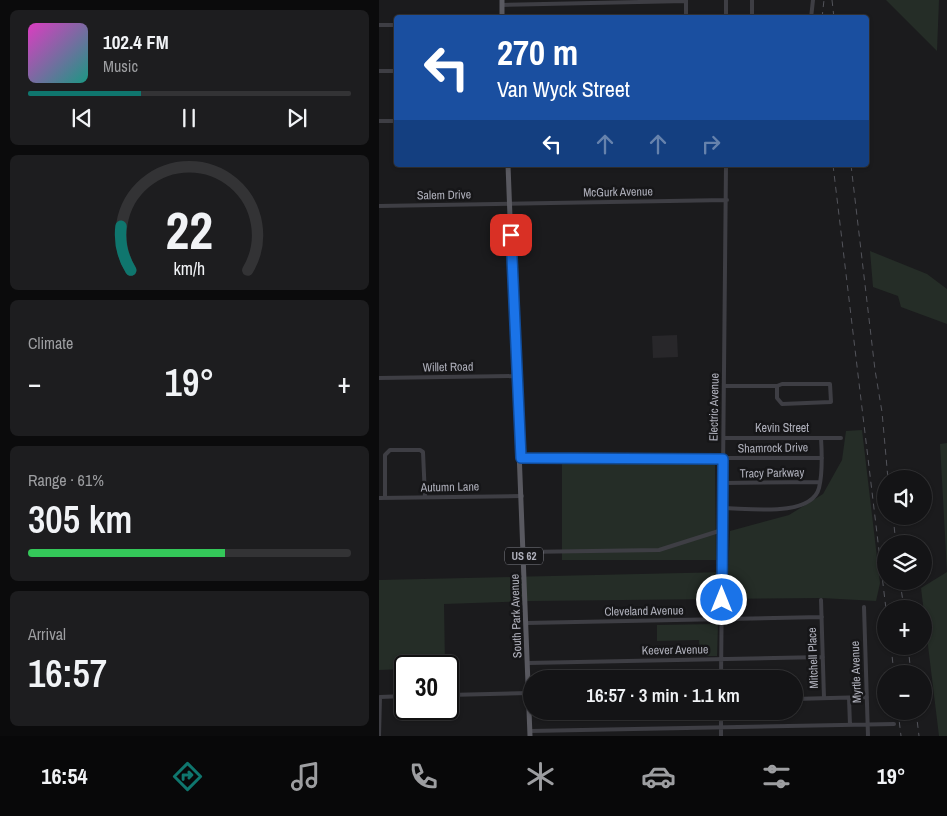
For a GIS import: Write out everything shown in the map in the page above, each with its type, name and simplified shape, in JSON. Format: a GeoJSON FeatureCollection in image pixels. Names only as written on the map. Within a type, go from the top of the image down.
{"type":"FeatureCollection","features":[{"type":"Feature","properties":{"kind":"main road","name":"South Park Avenue"},"geometry":{"type":"LineString","coordinates":[[508,167],[521,458],[527,670]]}},
{"type":"Feature","properties":{"kind":"main road","name":"South Park Avenue"},"geometry":{"type":"LineString","coordinates":[[530,720],[530,734]]}},
{"type":"Feature","properties":{"kind":"street"},"geometry":{"type":"LineString","coordinates":[[725,0],[725,15]]}},
{"type":"Feature","properties":{"kind":"street"},"geometry":{"type":"LineString","coordinates":[[752,0],[752,15]]}},
{"type":"Feature","properties":{"kind":"street"},"geometry":{"type":"LineString","coordinates":[[811,15],[813,0]]}},
{"type":"Feature","properties":{"kind":"street"},"geometry":{"type":"LineString","coordinates":[[502,3],[686,1],[686,15]]}},
{"type":"Feature","properties":{"kind":"street"},"geometry":{"type":"LineString","coordinates":[[379,26],[394,25]]}},
{"type":"Feature","properties":{"kind":"street"},"geometry":{"type":"LineString","coordinates":[[379,71],[394,71]]}},
{"type":"Feature","properties":{"kind":"street"},"geometry":{"type":"LineString","coordinates":[[379,121],[394,120]]}},
{"type":"Feature","properties":{"kind":"street","name":"Electric Avenue"},"geometry":{"type":"LineString","coordinates":[[721,670],[726,167]]}},
{"type":"Feature","properties":{"kind":"street","name":"McGurk Avenue"},"geometry":{"type":"LineString","coordinates":[[509,204],[727,200]]}},
{"type":"Feature","properties":{"kind":"street","name":"Salem Drive"},"geometry":{"type":"LineString","coordinates":[[379,206],[509,204]]}},
{"type":"Feature","properties":{"kind":"street","name":"Willet Road"},"geometry":{"type":"LineString","coordinates":[[379,378],[517,376]]}},
{"type":"Feature","properties":{"kind":"street"},"geometry":{"type":"LineString","coordinates":[[725,386],[830,384],[831,402],[782,404],[777,398],[777,386]]}},
{"type":"Feature","properties":{"kind":"street","name":"Kevin Street"},"geometry":{"type":"LineString","coordinates":[[724,438],[841,438]]}},
{"type":"Feature","properties":{"kind":"street"},"geometry":{"type":"LineString","coordinates":[[723,508],[794,509],[805,504],[819,490],[822,458],[821,438]]}},
{"type":"Feature","properties":{"kind":"street"},"geometry":{"type":"LineString","coordinates":[[385,498],[385,455],[390,450],[420,450],[423,452],[425,497]]}},
{"type":"Feature","properties":{"kind":"street","name":"Shamrock Drive"},"geometry":{"type":"LineString","coordinates":[[521,458],[822,458]]}},
{"type":"Feature","properties":{"kind":"street","name":"Tracy Parkway"},"geometry":{"type":"LineString","coordinates":[[724,483],[820,482]]}},
{"type":"Feature","properties":{"kind":"street","name":"Autumn Lane"},"geometry":{"type":"LineString","coordinates":[[379,498],[522,496]]}},
{"type":"Feature","properties":{"kind":"street"},"geometry":{"type":"LineString","coordinates":[[524,552],[659,550],[722,530]]}},
{"type":"Feature","properties":{"kind":"street","name":"Mitchell Place"},"geometry":{"type":"LineString","coordinates":[[821,600],[824,698]]}},
{"type":"Feature","properties":{"kind":"street","name":"Myrtle Avenue"},"geometry":{"type":"LineString","coordinates":[[864,607],[868,736]]}},
{"type":"Feature","properties":{"kind":"street","name":"Cleveland Avenue"},"geometry":{"type":"LineString","coordinates":[[526,623],[822,617]]}},
{"type":"Feature","properties":{"kind":"street","name":"Keever Avenue"},"geometry":{"type":"LineString","coordinates":[[527,663],[823,657]]}},
{"type":"Feature","properties":{"kind":"street"},"geometry":{"type":"LineString","coordinates":[[459,695],[523,694]]}},
{"type":"Feature","properties":{"kind":"street"},"geometry":{"type":"LineString","coordinates":[[379,736],[380,697],[394,696]]}},
{"type":"Feature","properties":{"kind":"street"},"geometry":{"type":"LineString","coordinates":[[849,698],[850,725]]}},
{"type":"Feature","properties":{"kind":"street"},"geometry":{"type":"LineString","coordinates":[[803,699],[867,698]]}},
{"type":"Feature","properties":{"kind":"street"},"geometry":{"type":"LineString","coordinates":[[721,720],[721,736]]}},
{"type":"Feature","properties":{"kind":"street"},"geometry":{"type":"LineString","coordinates":[[530,734],[721,727],[894,724]]}},
{"type":"Feature","properties":{"kind":"shaded area"},"geometry":{"type":"Polygon","coordinates":[[[886,0],[939,0],[937,51],[886,0]]]}},
{"type":"Feature","properties":{"kind":"shaded area"},"geometry":{"type":"Polygon","coordinates":[[[870,251],[927,274],[947,289],[947,324],[901,307],[898,296],[873,287],[870,251]]]}},
{"type":"Feature","properties":{"kind":"shaded area"},"geometry":{"type":"Polygon","coordinates":[[[677,335],[678,357],[653,358],[652,336],[677,335]]]}},
{"type":"Feature","properties":{"kind":"shaded area"},"geometry":{"type":"Polygon","coordinates":[[[862,430],[877,558],[878,590],[876,601],[822,598],[530,601],[444,604],[445,655],[394,655],[394,669],[379,670],[379,580],[728,572],[730,531],[789,515],[823,494],[842,460],[846,431],[862,430]]]}},
{"type":"Feature","properties":{"kind":"shaded area"},"geometry":{"type":"Polygon","coordinates":[[[947,443],[948,736],[939,736],[932,665],[930,665],[929,655],[932,655],[932,600],[922,600],[921,590],[932,590],[932,581],[947,572],[940,444],[947,443]]]}},
{"type":"Feature","properties":{"kind":"shaded area"},"geometry":{"type":"Polygon","coordinates":[[[562,462],[715,462],[716,560],[562,560],[562,462]]]}},
{"type":"Feature","properties":{"kind":"shaded area"},"geometry":{"type":"Polygon","coordinates":[[[718,624],[717,656],[700,656],[699,640],[657,641],[657,625],[718,624]]]}},
{"type":"Feature","properties":{"kind":"railway"},"geometry":{"type":"LineString","coordinates":[[822,15],[824,0]]}},
{"type":"Feature","properties":{"kind":"railway"},"geometry":{"type":"LineString","coordinates":[[832,0],[834,15]]}},
{"type":"Feature","properties":{"kind":"railway"},"geometry":{"type":"LineString","coordinates":[[833,167],[885,600]]}},
{"type":"Feature","properties":{"kind":"railway"},"geometry":{"type":"LineString","coordinates":[[851,167],[875,370],[882,412],[887,470]]}},
{"type":"Feature","properties":{"kind":"railway"},"geometry":{"type":"LineString","coordinates":[[894,525],[895,535]]}},
{"type":"Feature","properties":{"kind":"railway"},"geometry":{"type":"LineString","coordinates":[[901,590],[903,600]]}},
{"type":"Feature","properties":{"kind":"railway"},"geometry":{"type":"LineString","coordinates":[[892,655],[893,665]]}},
{"type":"Feature","properties":{"kind":"railway"},"geometry":{"type":"LineString","coordinates":[[909,655],[910,665]]}},
{"type":"Feature","properties":{"kind":"railway"},"geometry":{"type":"LineString","coordinates":[[899,720],[901,736]]}},
{"type":"Feature","properties":{"kind":"railway"},"geometry":{"type":"LineString","coordinates":[[917,720],[919,736]]}},
{"type":"Feature","properties":{"kind":"route"},"geometry":{"type":"LineString","coordinates":[[511,235],[521,458],[723,459],[722,600]]}}]}
